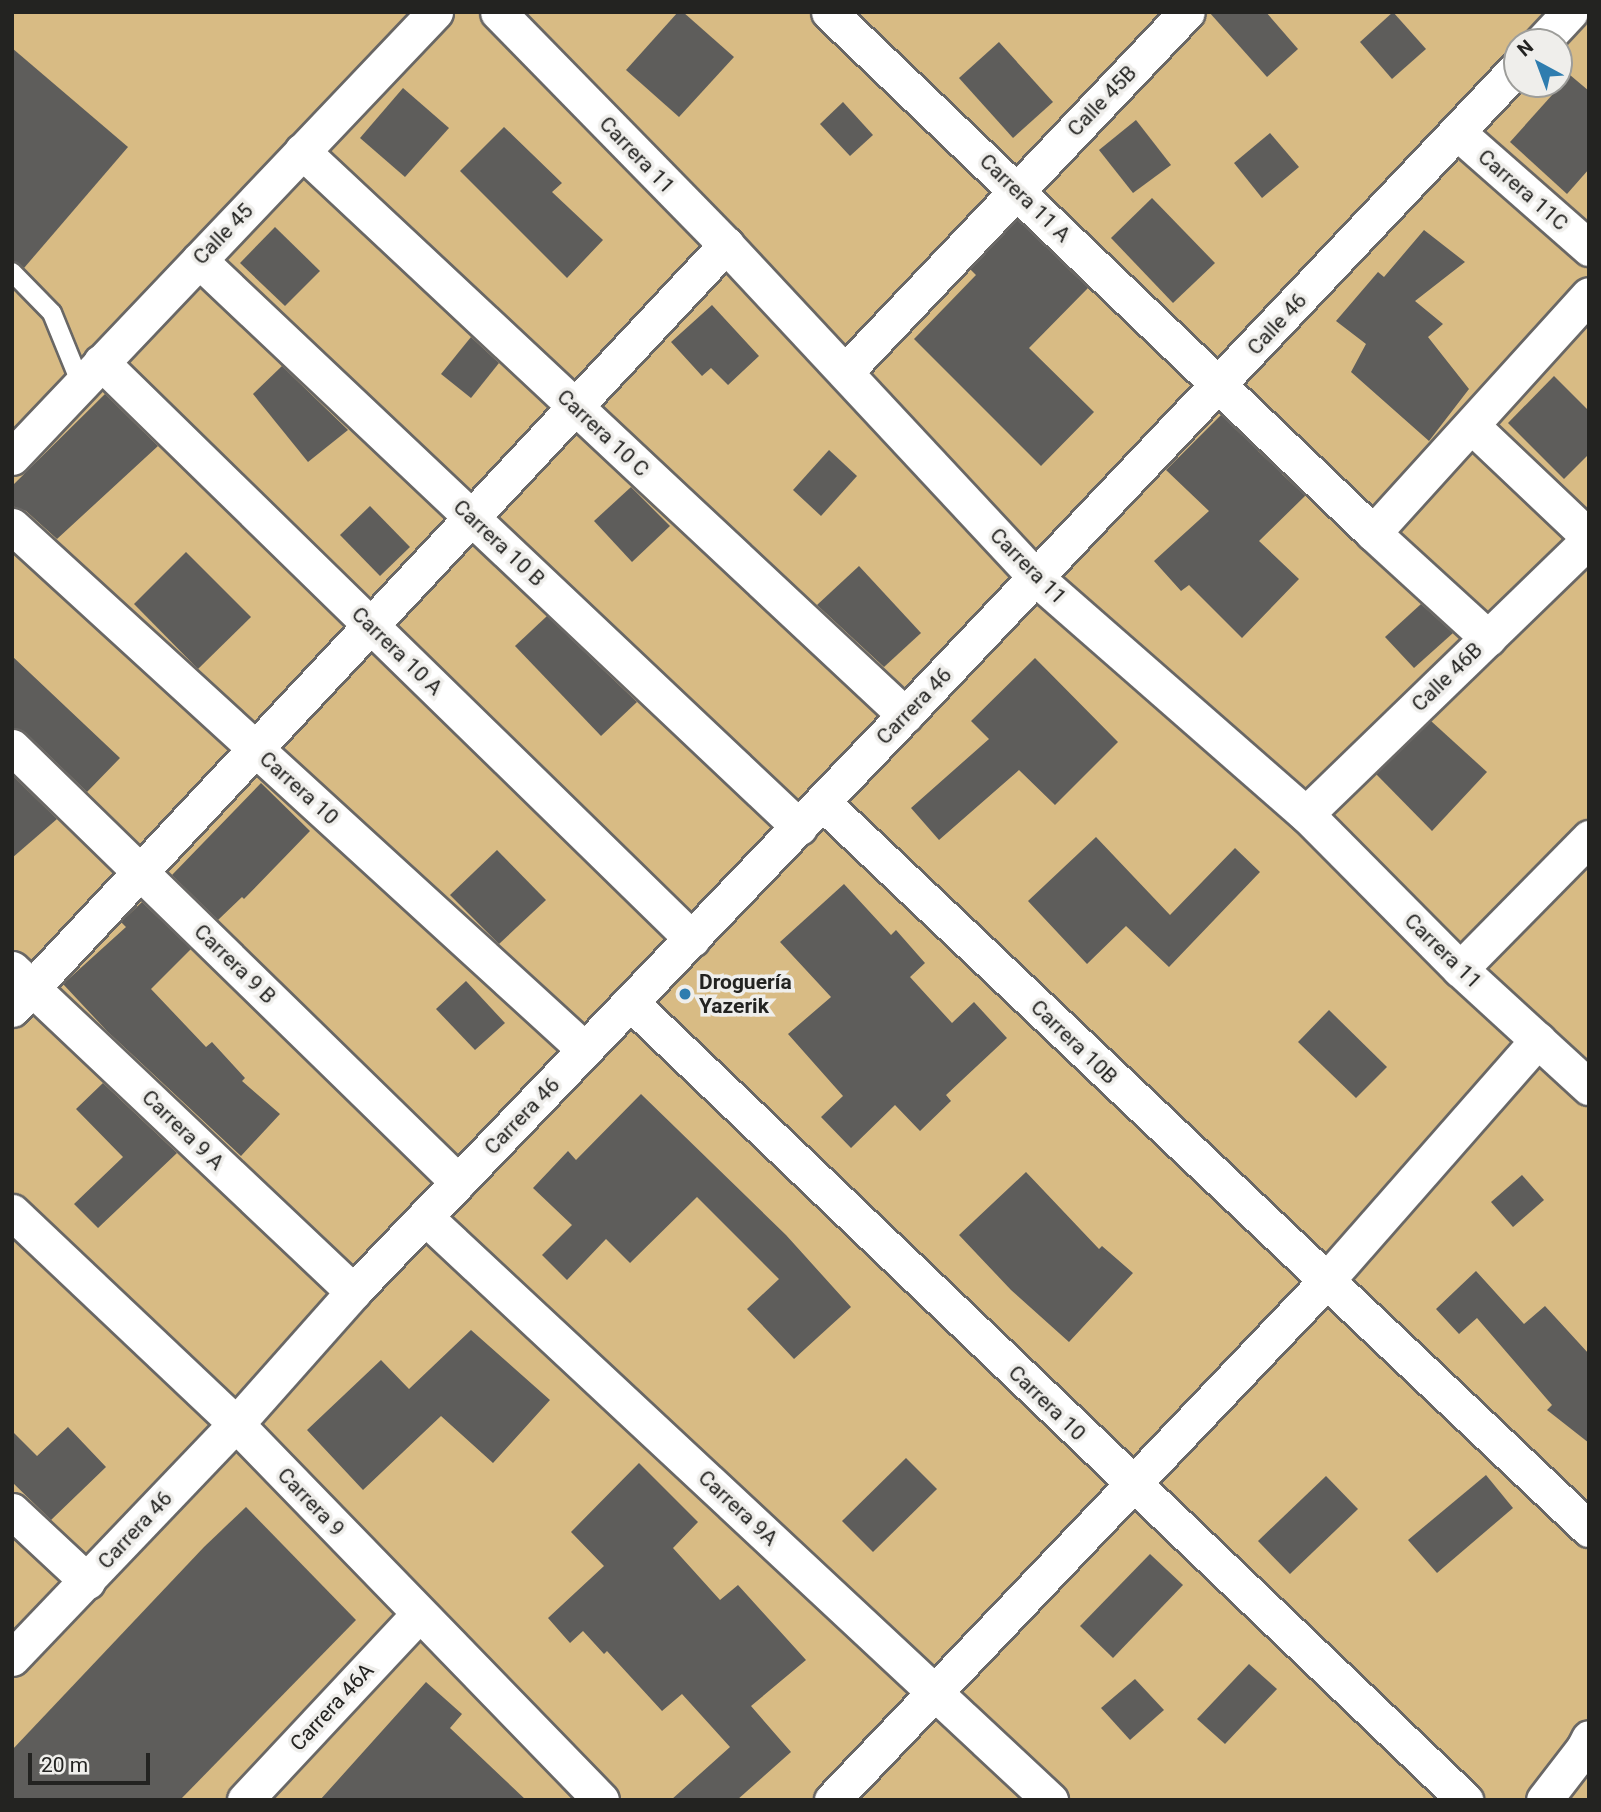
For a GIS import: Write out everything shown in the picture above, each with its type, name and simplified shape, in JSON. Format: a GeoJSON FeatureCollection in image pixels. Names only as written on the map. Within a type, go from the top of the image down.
{"type":"FeatureCollection","features":[{"type":"Feature","properties":{"kind":"street","name":"Calle 45"},"geometry":{"type":"LineString","coordinates":[[12,457],[435,12]]}},
{"type":"Feature","properties":{"kind":"street","name":"Carrera 11"},"geometry":{"type":"LineString","coordinates":[[498,12],[726,245],[1035,578],[1306,814],[1460,969],[1589,1087]]}},
{"type":"Feature","properties":{"kind":"street","name":"Calle 45B"},"geometry":{"type":"LineString","coordinates":[[846,372],[1187,12]]}},
{"type":"Feature","properties":{"kind":"street"},"geometry":{"type":"LineString","coordinates":[[1555,28],[1570,12]]}},
{"type":"Feature","properties":{"kind":"street","name":"Carrera 11 A"},"geometry":{"type":"LineString","coordinates":[[844,17],[1017,191],[1373,533],[1488,638]]}},
{"type":"Feature","properties":{"kind":"street","name":"Calle 46"},"geometry":{"type":"LineString","coordinates":[[1035,578],[1503,83]]}},
{"type":"Feature","properties":{"kind":"street","name":"Carrera 11C"},"geometry":{"type":"LineString","coordinates":[[1457,132],[1589,248]]}},
{"type":"Feature","properties":{"kind":"street","name":"Carrera 10 C"},"geometry":{"type":"LineString","coordinates":[[302,151],[905,715]]}},
{"type":"Feature","properties":{"kind":"street"},"geometry":{"type":"LineString","coordinates":[[19,988],[141,872],[726,245]]}},
{"type":"Feature","properties":{"kind":"street","name":"Carrera 10 B"},"geometry":{"type":"LineString","coordinates":[[198,260],[471,517],[811,815]]}},
{"type":"Feature","properties":{"kind":"street"},"geometry":{"type":"LineString","coordinates":[[1373,533],[1473,427],[1589,295]]}},
{"type":"Feature","properties":{"kind":"street","name":"Carrera 10 A"},"geometry":{"type":"LineString","coordinates":[[91,373],[370,625],[692,939]]}},
{"type":"Feature","properties":{"kind":"street"},"geometry":{"type":"LineString","coordinates":[[1473,427],[1589,539]]}},
{"type":"Feature","properties":{"kind":"street","name":"Carrera 10"},"geometry":{"type":"LineString","coordinates":[[12,526],[585,1050]]}},
{"type":"Feature","properties":{"kind":"street","name":"Calle 46B"},"geometry":{"type":"LineString","coordinates":[[1306,814],[1589,539]]}},
{"type":"Feature","properties":{"kind":"street","name":"Carrera 46"},"geometry":{"type":"LineString","coordinates":[[12,1658],[236,1424],[353,1292],[1035,578]]}},
{"type":"Feature","properties":{"kind":"street","name":"Carrera 9 B"},"geometry":{"type":"LineString","coordinates":[[12,747],[458,1182]]}},
{"type":"Feature","properties":{"kind":"street","name":"Carrera 10B"},"geometry":{"type":"LineString","coordinates":[[811,815],[1326,1281],[1589,1529]]}},
{"type":"Feature","properties":{"kind":"street"},"geometry":{"type":"LineString","coordinates":[[1460,969],[1589,838]]}},
{"type":"Feature","properties":{"kind":"street","name":"Carrera 9 A"},"geometry":{"type":"LineString","coordinates":[[19,988],[353,1292]]}},
{"type":"Feature","properties":{"kind":"street","name":"Carrera 10"},"geometry":{"type":"LineString","coordinates":[[631,1003],[1132,1485],[1465,1800]]}},
{"type":"Feature","properties":{"kind":"street"},"geometry":{"type":"LineString","coordinates":[[832,1800],[1326,1281],[1538,1040]]}},
{"type":"Feature","properties":{"kind":"street","name":"Carrera 9"},"geometry":{"type":"LineString","coordinates":[[12,1212],[236,1424],[601,1800]]}},
{"type":"Feature","properties":{"kind":"street","name":"Carrera 9A"},"geometry":{"type":"LineString","coordinates":[[425,1217],[1050,1800]]}},
{"type":"Feature","properties":{"kind":"street"},"geometry":{"type":"LineString","coordinates":[[12,1511],[87,1581]]}},
{"type":"Feature","properties":{"kind":"street","name":"Carrera 46A"},"geometry":{"type":"LineString","coordinates":[[245,1800],[419,1614]]}},
{"type":"Feature","properties":{"kind":"street"},"geometry":{"type":"LineString","coordinates":[[1544,1800],[1589,1738]]}},
{"type":"Feature","properties":{"kind":"lane"},"geometry":{"type":"LineString","coordinates":[[12,272],[52,313],[91,373]]}},
{"type":"Feature","properties":{"kind":"shaded area"},"geometry":{"type":"Polygon","coordinates":[[[12,12],[1589,12],[1589,1800],[12,1800],[12,12]]]}},
{"type":"Feature","properties":{"kind":"building"},"geometry":{"type":"Polygon","coordinates":[[[678,12],[683,12],[734,57],[679,117],[626,70],[678,12]]]}},
{"type":"Feature","properties":{"kind":"building"},"geometry":{"type":"Polygon","coordinates":[[[1209,12],[1266,12],[1298,49],[1267,77],[1209,12]]]}},
{"type":"Feature","properties":{"kind":"building"},"geometry":{"type":"Polygon","coordinates":[[[1393,12],[1426,49],[1392,79],[1360,42],[1393,12]]]}},
{"type":"Feature","properties":{"kind":"building"},"geometry":{"type":"Polygon","coordinates":[[[999,42],[1053,102],[1013,138],[959,78],[999,42]]]}},
{"type":"Feature","properties":{"kind":"building"},"geometry":{"type":"Polygon","coordinates":[[[12,48],[128,147],[24,268],[12,261],[12,48]]]}},
{"type":"Feature","properties":{"kind":"building"},"geometry":{"type":"Polygon","coordinates":[[[1573,78],[1589,91],[1589,169],[1567,194],[1510,142],[1549,98],[1573,98],[1573,78]]]}},
{"type":"Feature","properties":{"kind":"building"},"geometry":{"type":"Polygon","coordinates":[[[403,88],[449,128],[405,177],[360,138],[403,88]]]}},
{"type":"Feature","properties":{"kind":"building"},"geometry":{"type":"Polygon","coordinates":[[[843,102],[873,135],[850,156],[820,124],[843,102]]]}},
{"type":"Feature","properties":{"kind":"building"},"geometry":{"type":"Polygon","coordinates":[[[1136,120],[1171,165],[1133,193],[1099,150],[1136,120]]]}},
{"type":"Feature","properties":{"kind":"building"},"geometry":{"type":"Polygon","coordinates":[[[504,127],[562,183],[552,192],[603,240],[567,278],[460,171],[504,127]]]}},
{"type":"Feature","properties":{"kind":"building"},"geometry":{"type":"Polygon","coordinates":[[[1270,133],[1299,167],[1262,198],[1234,163],[1270,133]]]}},
{"type":"Feature","properties":{"kind":"building"},"geometry":{"type":"Polygon","coordinates":[[[1152,198],[1215,263],[1173,303],[1111,238],[1152,198]]]}},
{"type":"Feature","properties":{"kind":"building"},"geometry":{"type":"Polygon","coordinates":[[[1018,220],[1088,288],[1029,348],[1094,412],[1041,466],[914,339],[976,275],[970,269],[1018,220]]]}},
{"type":"Feature","properties":{"kind":"building"},"geometry":{"type":"Polygon","coordinates":[[[275,227],[320,271],[285,306],[240,263],[275,227]]]}},
{"type":"Feature","properties":{"kind":"building"},"geometry":{"type":"Polygon","coordinates":[[[1424,230],[1465,262],[1415,301],[1443,324],[1428,337],[1469,389],[1429,441],[1351,372],[1366,344],[1336,321],[1378,272],[1384,277],[1424,230]]]}},
{"type":"Feature","properties":{"kind":"building"},"geometry":{"type":"Polygon","coordinates":[[[712,305],[759,356],[728,385],[711,368],[702,376],[671,342],[712,305]]]}},
{"type":"Feature","properties":{"kind":"building"},"geometry":{"type":"Polygon","coordinates":[[[471,337],[499,363],[471,398],[441,374],[471,337]]]}},
{"type":"Feature","properties":{"kind":"building"},"geometry":{"type":"Polygon","coordinates":[[[282,366],[348,430],[308,462],[253,394],[282,366]]]}},
{"type":"Feature","properties":{"kind":"building"},"geometry":{"type":"Polygon","coordinates":[[[1554,376],[1589,411],[1589,454],[1564,479],[1508,423],[1554,376]]]}},
{"type":"Feature","properties":{"kind":"building"},"geometry":{"type":"Polygon","coordinates":[[[105,394],[158,446],[57,539],[26,511],[12,506],[12,486],[105,394]]]}},
{"type":"Feature","properties":{"kind":"building"},"geometry":{"type":"Polygon","coordinates":[[[1221,415],[1305,496],[1259,541],[1299,579],[1242,638],[1189,585],[1181,591],[1154,561],[1209,511],[1166,470],[1221,415]]]}},
{"type":"Feature","properties":{"kind":"building"},"geometry":{"type":"Polygon","coordinates":[[[829,450],[857,476],[821,516],[793,490],[829,450]]]}},
{"type":"Feature","properties":{"kind":"building"},"geometry":{"type":"Polygon","coordinates":[[[631,487],[670,526],[632,562],[594,521],[631,487]]]}},
{"type":"Feature","properties":{"kind":"building"},"geometry":{"type":"Polygon","coordinates":[[[370,506],[410,547],[380,576],[340,535],[370,506]]]}},
{"type":"Feature","properties":{"kind":"building"},"geometry":{"type":"Polygon","coordinates":[[[186,552],[251,617],[198,669],[134,604],[186,552]]]}},
{"type":"Feature","properties":{"kind":"building"},"geometry":{"type":"Polygon","coordinates":[[[859,566],[921,633],[884,667],[817,605],[859,566]]]}},
{"type":"Feature","properties":{"kind":"building"},"geometry":{"type":"Polygon","coordinates":[[[1421,604],[1453,633],[1414,668],[1385,637],[1421,604]]]}},
{"type":"Feature","properties":{"kind":"building"},"geometry":{"type":"Polygon","coordinates":[[[547,616],[637,702],[601,736],[515,646],[547,616]]]}},
{"type":"Feature","properties":{"kind":"building"},"geometry":{"type":"Polygon","coordinates":[[[12,656],[120,758],[87,792],[26,733],[12,727],[12,656]]]}},
{"type":"Feature","properties":{"kind":"building"},"geometry":{"type":"Polygon","coordinates":[[[1035,658],[1118,742],[1055,805],[1019,770],[939,840],[911,808],[989,739],[971,721],[1035,658]]]}},
{"type":"Feature","properties":{"kind":"building"},"geometry":{"type":"Polygon","coordinates":[[[1431,721],[1487,772],[1432,831],[1376,774],[1431,721]]]}},
{"type":"Feature","properties":{"kind":"building"},"geometry":{"type":"Polygon","coordinates":[[[12,775],[57,819],[12,858],[12,775]]]}},
{"type":"Feature","properties":{"kind":"building"},"geometry":{"type":"Polygon","coordinates":[[[261,783],[310,831],[244,899],[242,897],[218,920],[172,875],[261,783]]]}},
{"type":"Feature","properties":{"kind":"building"},"geometry":{"type":"Polygon","coordinates":[[[1096,837],[1170,915],[1235,848],[1260,872],[1169,967],[1126,926],[1087,964],[1028,901],[1096,837]]]}},
{"type":"Feature","properties":{"kind":"building"},"geometry":{"type":"Polygon","coordinates":[[[497,850],[546,900],[499,944],[450,895],[497,850]]]}},
{"type":"Feature","properties":{"kind":"building"},"geometry":{"type":"Polygon","coordinates":[[[844,884],[891,935],[896,930],[925,963],[910,977],[952,1023],[974,1002],[1007,1038],[946,1095],[951,1101],[920,1131],[895,1105],[851,1148],[821,1117],[843,1096],[788,1034],[831,997],[780,942],[844,884]]]}},
{"type":"Feature","properties":{"kind":"building"},"geometry":{"type":"Polygon","coordinates":[[[142,902],[191,949],[151,989],[206,1047],[212,1042],[245,1078],[242,1081],[280,1114],[241,1156],[108,1032],[63,984],[126,927],[121,922],[142,902]]]}},
{"type":"Feature","properties":{"kind":"building"},"geometry":{"type":"Polygon","coordinates":[[[466,981],[505,1023],[475,1050],[436,1009],[466,981]]]}},
{"type":"Feature","properties":{"kind":"building"},"geometry":{"type":"Polygon","coordinates":[[[1329,1010],[1387,1067],[1356,1098],[1298,1042],[1329,1010]]]}},
{"type":"Feature","properties":{"kind":"building"},"geometry":{"type":"Polygon","coordinates":[[[103,1083],[177,1153],[98,1228],[74,1204],[123,1157],[76,1109],[103,1083]]]}},
{"type":"Feature","properties":{"kind":"building"},"geometry":{"type":"Polygon","coordinates":[[[641,1094],[786,1235],[851,1307],[794,1359],[747,1309],[779,1279],[697,1197],[630,1263],[606,1239],[567,1280],[542,1255],[572,1225],[533,1188],[568,1151],[576,1160],[641,1094]]]}},
{"type":"Feature","properties":{"kind":"building"},"geometry":{"type":"Polygon","coordinates":[[[1026,1172],[1099,1249],[1102,1246],[1133,1273],[1069,1342],[1011,1290],[959,1235],[1026,1172]]]}},
{"type":"Feature","properties":{"kind":"building"},"geometry":{"type":"Polygon","coordinates":[[[1522,1175],[1544,1200],[1513,1227],[1491,1202],[1522,1175]]]}},
{"type":"Feature","properties":{"kind":"building"},"geometry":{"type":"Polygon","coordinates":[[[1476,1271],[1524,1324],[1545,1306],[1589,1354],[1589,1443],[1547,1410],[1552,1405],[1477,1318],[1459,1334],[1436,1309],[1476,1271]]]}},
{"type":"Feature","properties":{"kind":"building"},"geometry":{"type":"Polygon","coordinates":[[[471,1330],[550,1400],[493,1463],[441,1416],[363,1490],[307,1430],[381,1360],[409,1389],[471,1330]]]}},
{"type":"Feature","properties":{"kind":"building"},"geometry":{"type":"Polygon","coordinates":[[[68,1427],[106,1467],[51,1520],[12,1482],[12,1431],[37,1456],[68,1427]]]}},
{"type":"Feature","properties":{"kind":"building"},"geometry":{"type":"Polygon","coordinates":[[[906,1458],[937,1489],[873,1552],[842,1521],[906,1458]]]}},
{"type":"Feature","properties":{"kind":"building"},"geometry":{"type":"Polygon","coordinates":[[[639,1463],[698,1522],[673,1548],[720,1600],[738,1585],[806,1660],[751,1706],[791,1752],[737,1800],[671,1800],[730,1747],[682,1694],[662,1711],[607,1651],[604,1654],[583,1631],[570,1643],[548,1618],[604,1566],[571,1532],[639,1463]]]}},
{"type":"Feature","properties":{"kind":"building"},"geometry":{"type":"Polygon","coordinates":[[[1486,1475],[1513,1508],[1437,1573],[1408,1540],[1486,1475]]]}},
{"type":"Feature","properties":{"kind":"building"},"geometry":{"type":"Polygon","coordinates":[[[1326,1476],[1358,1509],[1290,1574],[1258,1541],[1326,1476]]]}},
{"type":"Feature","properties":{"kind":"building"},"geometry":{"type":"Polygon","coordinates":[[[246,1507],[356,1620],[180,1800],[12,1800],[12,1750],[204,1547],[246,1507]]]}},
{"type":"Feature","properties":{"kind":"building"},"geometry":{"type":"Polygon","coordinates":[[[1150,1554],[1183,1585],[1113,1658],[1080,1626],[1150,1554]]]}},
{"type":"Feature","properties":{"kind":"building"},"geometry":{"type":"Polygon","coordinates":[[[1249,1664],[1277,1689],[1225,1744],[1197,1719],[1249,1664]]]}},
{"type":"Feature","properties":{"kind":"building"},"geometry":{"type":"Polygon","coordinates":[[[1135,1679],[1164,1710],[1130,1740],[1101,1708],[1135,1679]]]}},
{"type":"Feature","properties":{"kind":"building"},"geometry":{"type":"Polygon","coordinates":[[[426,1682],[462,1714],[450,1728],[526,1800],[320,1800],[426,1682]]]}},
{"type":"Feature","properties":{"kind":"place","name":"Droguería Yazerik"},"geometry":{"type":"Point","coordinates":[685,994]}}]}
